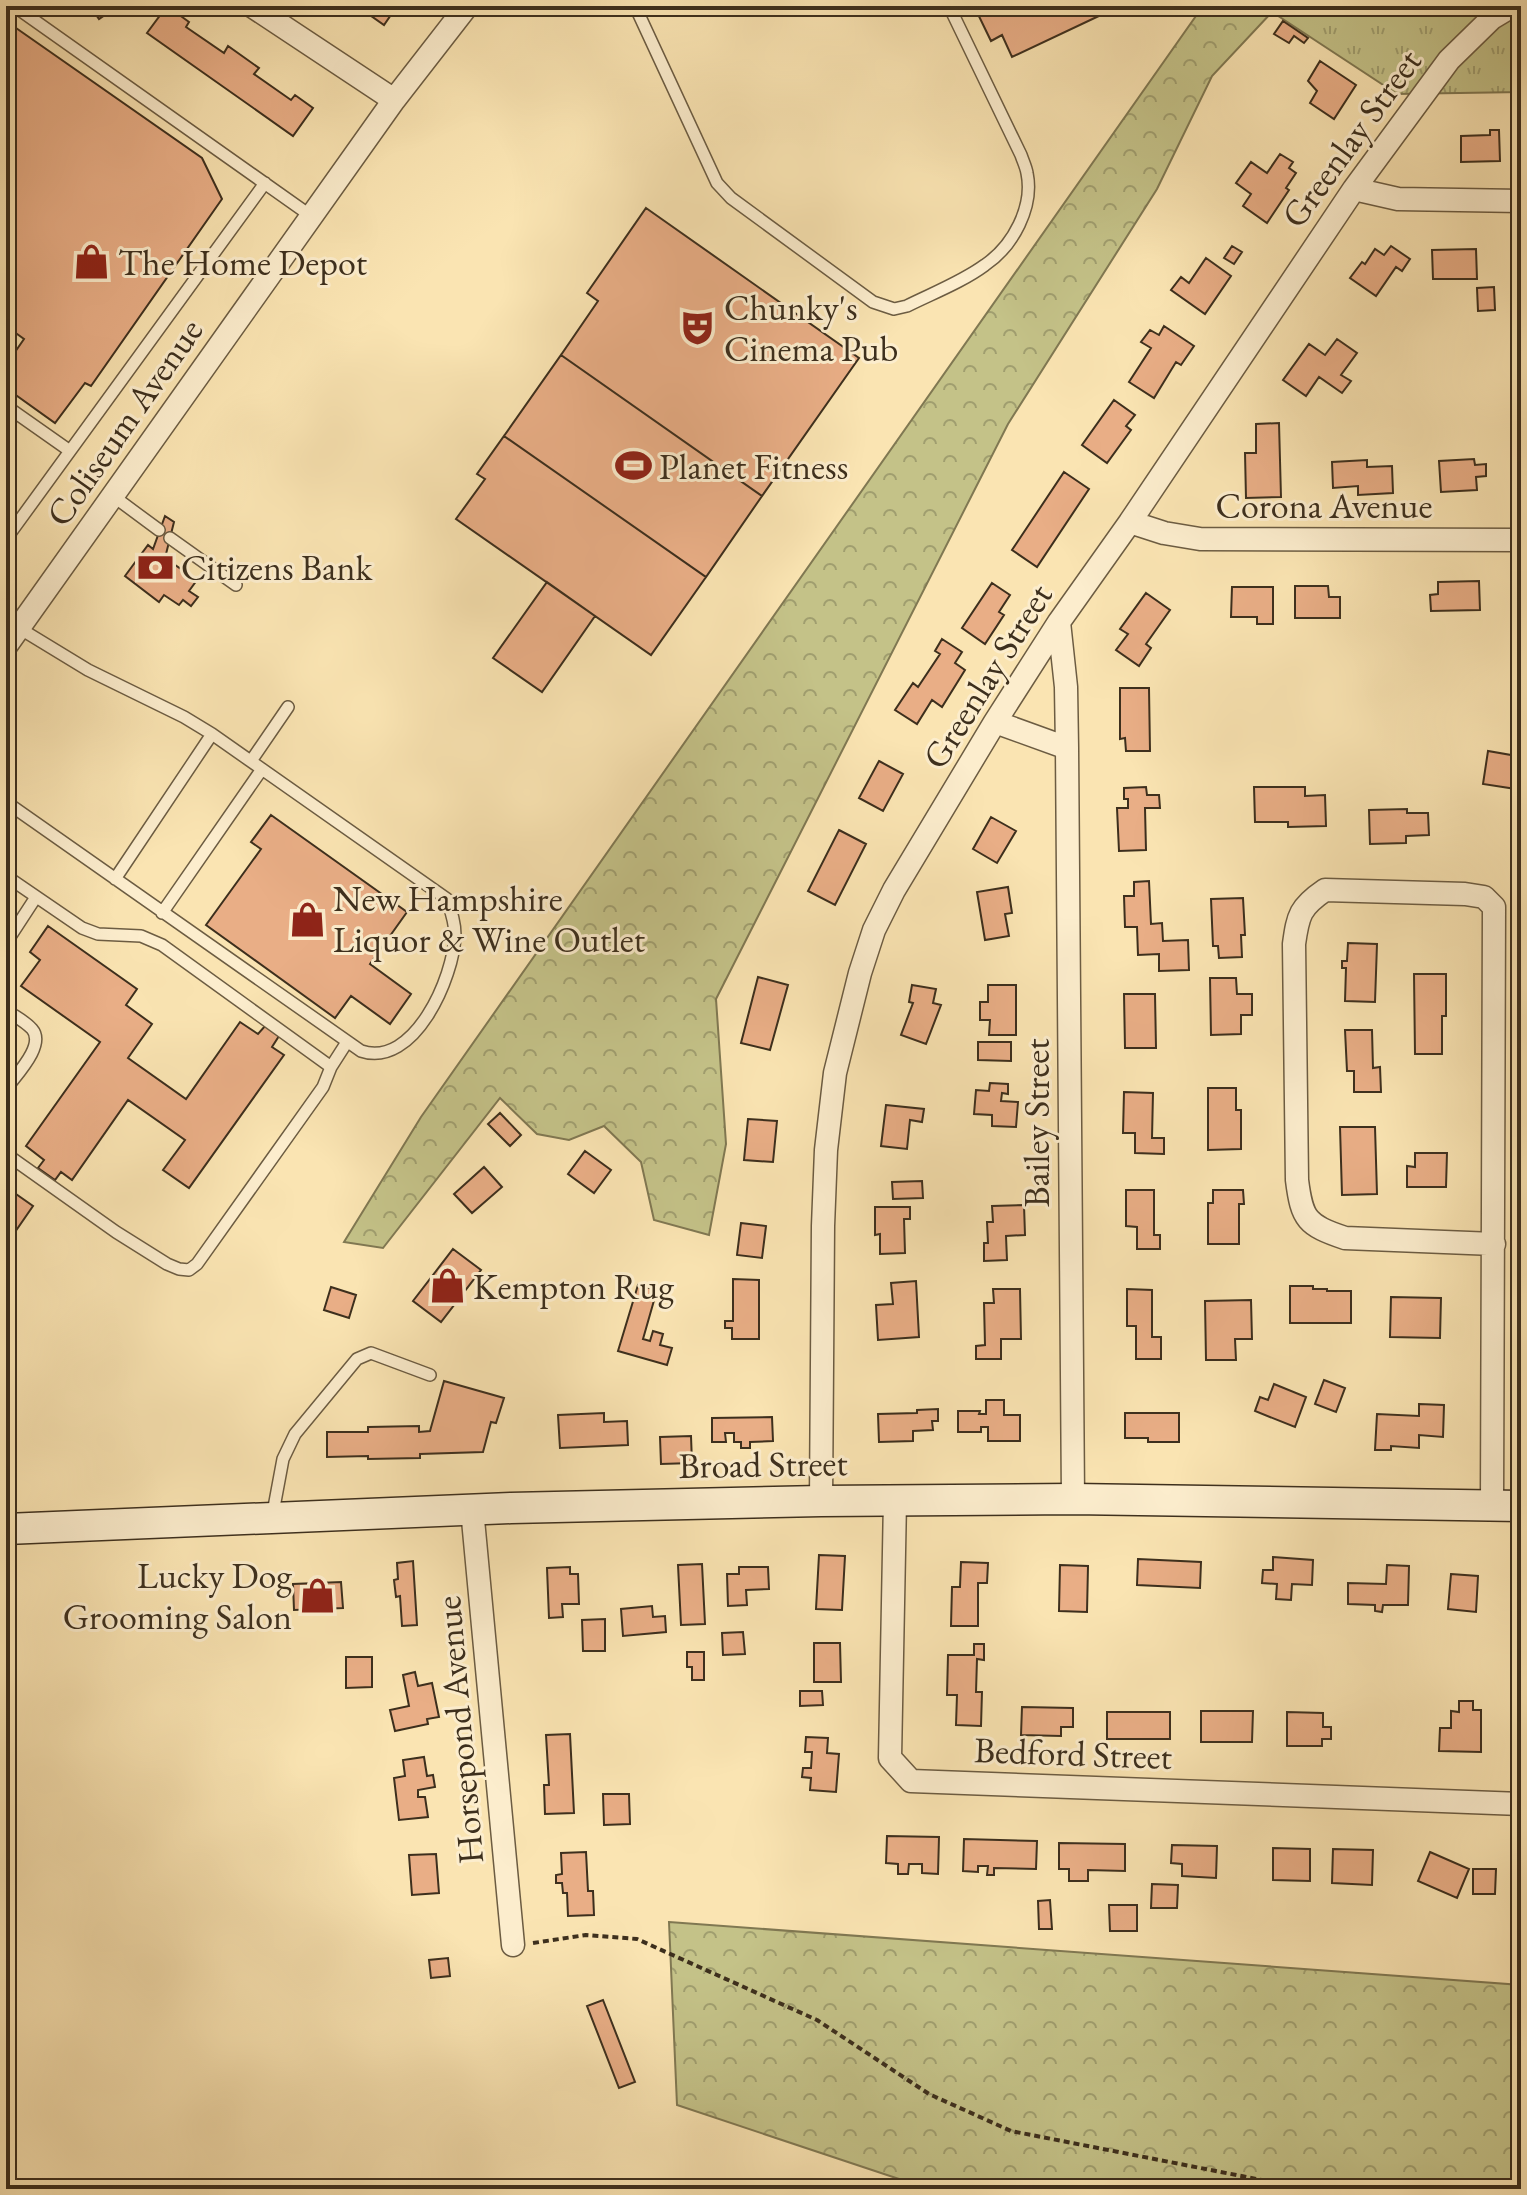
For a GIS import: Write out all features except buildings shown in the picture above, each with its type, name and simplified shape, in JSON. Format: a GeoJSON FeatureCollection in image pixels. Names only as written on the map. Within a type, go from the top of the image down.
{"type":"FeatureCollection","features":[{"type":"Feature","properties":{"kind":"main road","name":"Broad Street"},"geometry":{"type":"LineString","coordinates":[[6,1529],[472,1509],[821,1501],[1073,1499],[1506,1505]]}},
{"type":"Feature","properties":{"kind":"street"},"geometry":{"type":"LineString","coordinates":[[252,6],[394,100]]}},
{"type":"Feature","properties":{"kind":"street","name":"Coliseum Avenue"},"geometry":{"type":"LineString","coordinates":[[10,632],[113,496],[394,100],[467,6]]}},
{"type":"Feature","properties":{"kind":"street","name":"Greenlay Street"},"geometry":{"type":"LineString","coordinates":[[821,1501],[826,1150],[835,1073],[874,930],[894,890],[1059,622],[1354,189],[1449,60],[1492,18],[1512,6]]}},
{"type":"Feature","properties":{"kind":"street"},"geometry":{"type":"LineString","coordinates":[[1354,189],[1398,199],[1521,201]]}},
{"type":"Feature","properties":{"kind":"street","name":"Corona Avenue"},"geometry":{"type":"LineString","coordinates":[[1130,522],[1164,533],[1200,539],[1521,540]]}},
{"type":"Feature","properties":{"kind":"street","name":"Bailey Street"},"geometry":{"type":"LineString","coordinates":[[1059,622],[1066,687],[1067,748],[1073,1499]]}},
{"type":"Feature","properties":{"kind":"street"},"geometry":{"type":"LineString","coordinates":[[995,722],[1067,748]]}},
{"type":"Feature","properties":{"kind":"street"},"geometry":{"type":"LineString","coordinates":[[1494,1244],[1345,1238],[1325,1232],[1311,1223],[1300,1207],[1294,944],[1297,922],[1307,902],[1325,890],[1465,894],[1484,897],[1494,907],[1494,1244],[1506,1505]]}},
{"type":"Feature","properties":{"kind":"street","name":"Bedford Street"},"geometry":{"type":"LineString","coordinates":[[895,1500],[890,1758],[911,1781],[1521,1804]]}},
{"type":"Feature","properties":{"kind":"street","name":"Horsepond Avenue"},"geometry":{"type":"LineString","coordinates":[[472,1509],[513,1945]]}},
{"type":"Feature","properties":{"kind":"lane"},"geometry":{"type":"LineString","coordinates":[[14,6],[311,216]]}},
{"type":"Feature","properties":{"kind":"lane"},"geometry":{"type":"LineString","coordinates":[[635,6],[717,183],[731,198],[873,302],[894,309],[907,306],[995,258],[1014,235],[1022,220],[1026,201],[1027,173],[1021,155],[949,6]]}},
{"type":"Feature","properties":{"kind":"lane"},"geometry":{"type":"LineString","coordinates":[[6,539],[265,183]]}},
{"type":"Feature","properties":{"kind":"lane"},"geometry":{"type":"LineString","coordinates":[[6,406],[70,451]]}},
{"type":"Feature","properties":{"kind":"lane"},"geometry":{"type":"LineString","coordinates":[[113,496],[159,530]]}},
{"type":"Feature","properties":{"kind":"lane"},"geometry":{"type":"LineString","coordinates":[[170,538],[236,585]]}},
{"type":"Feature","properties":{"kind":"lane"},"geometry":{"type":"LineString","coordinates":[[6,802],[361,1051],[385,1053],[397,1048],[417,1029],[448,976],[455,935],[447,899],[212,734],[184,717],[10,632]]}},
{"type":"Feature","properties":{"kind":"lane"},"geometry":{"type":"LineString","coordinates":[[251,761],[288,707]]}},
{"type":"Feature","properties":{"kind":"lane"},"geometry":{"type":"LineString","coordinates":[[115,879],[212,734]]}},
{"type":"Feature","properties":{"kind":"lane"},"geometry":{"type":"LineString","coordinates":[[162,913],[262,769]]}},
{"type":"Feature","properties":{"kind":"lane"},"geometry":{"type":"LineString","coordinates":[[6,876],[82,928],[98,934],[141,936],[162,945],[331,1067]]}},
{"type":"Feature","properties":{"kind":"lane"},"geometry":{"type":"LineString","coordinates":[[6,943],[36,897]]}},
{"type":"Feature","properties":{"kind":"lane"},"geometry":{"type":"LineString","coordinates":[[6,1010],[30,1027],[37,1040],[34,1050],[6,1089]]}},
{"type":"Feature","properties":{"kind":"lane"},"geometry":{"type":"LineString","coordinates":[[6,1154],[116,1232],[167,1264],[189,1270],[197,1264],[323,1087],[347,1042]]}},
{"type":"Feature","properties":{"kind":"lane"},"geometry":{"type":"LineString","coordinates":[[272,1518],[283,1459],[295,1434],[357,1359],[371,1353],[430,1375]]}},
{"type":"Feature","properties":{"kind":"path"},"geometry":{"type":"LineString","coordinates":[[513,1945],[586,1935],[637,1939],[817,2020],[929,2094],[1011,2131],[1308,2189]]}},
{"type":"Feature","properties":{"kind":"path"},"geometry":{"type":"LineString","coordinates":[[1386,2189],[1403,2189]]}},
{"type":"Feature","properties":{"kind":"green space"},"geometry":{"type":"Polygon","coordinates":[[[1203,6],[1263,6],[1272,12],[1212,76],[1157,189],[1008,424],[716,999],[726,1144],[709,1235],[654,1220],[641,1162],[604,1126],[569,1140],[537,1134],[500,1098],[383,1248],[344,1242],[421,1117],[1203,6]]]}},
{"type":"Feature","properties":{"kind":"green space"},"geometry":{"type":"Polygon","coordinates":[[[1263,6],[1521,6],[1521,92],[1397,94],[1263,6]]]}},
{"type":"Feature","properties":{"kind":"green space"},"geometry":{"type":"Polygon","coordinates":[[[669,1922],[1521,1985],[1521,2189],[929,2189],[677,2105],[669,1922]]]}},
{"type":"Feature","properties":{"kind":"place","name":"The Home Depot"},"geometry":{"type":"Point","coordinates":[92,262]}},
{"type":"Feature","properties":{"kind":"place","name":"Chunky's Cinema Pub"},"geometry":{"type":"Point","coordinates":[698,328]}},
{"type":"Feature","properties":{"kind":"place","name":"Planet Fitness"},"geometry":{"type":"Point","coordinates":[633,466]}},
{"type":"Feature","properties":{"kind":"place","name":"Citizens Bank"},"geometry":{"type":"Point","coordinates":[155,567]}},
{"type":"Feature","properties":{"kind":"place","name":"New Hampshire Liquor & Wine Outlet"},"geometry":{"type":"Point","coordinates":[307,919]}},
{"type":"Feature","properties":{"kind":"place","name":"Kempton Rug"},"geometry":{"type":"Point","coordinates":[447,1286]}},
{"type":"Feature","properties":{"kind":"place","name":"Lucky Dog Grooming Salon"},"geometry":{"type":"Point","coordinates":[318,1596]}}]}
